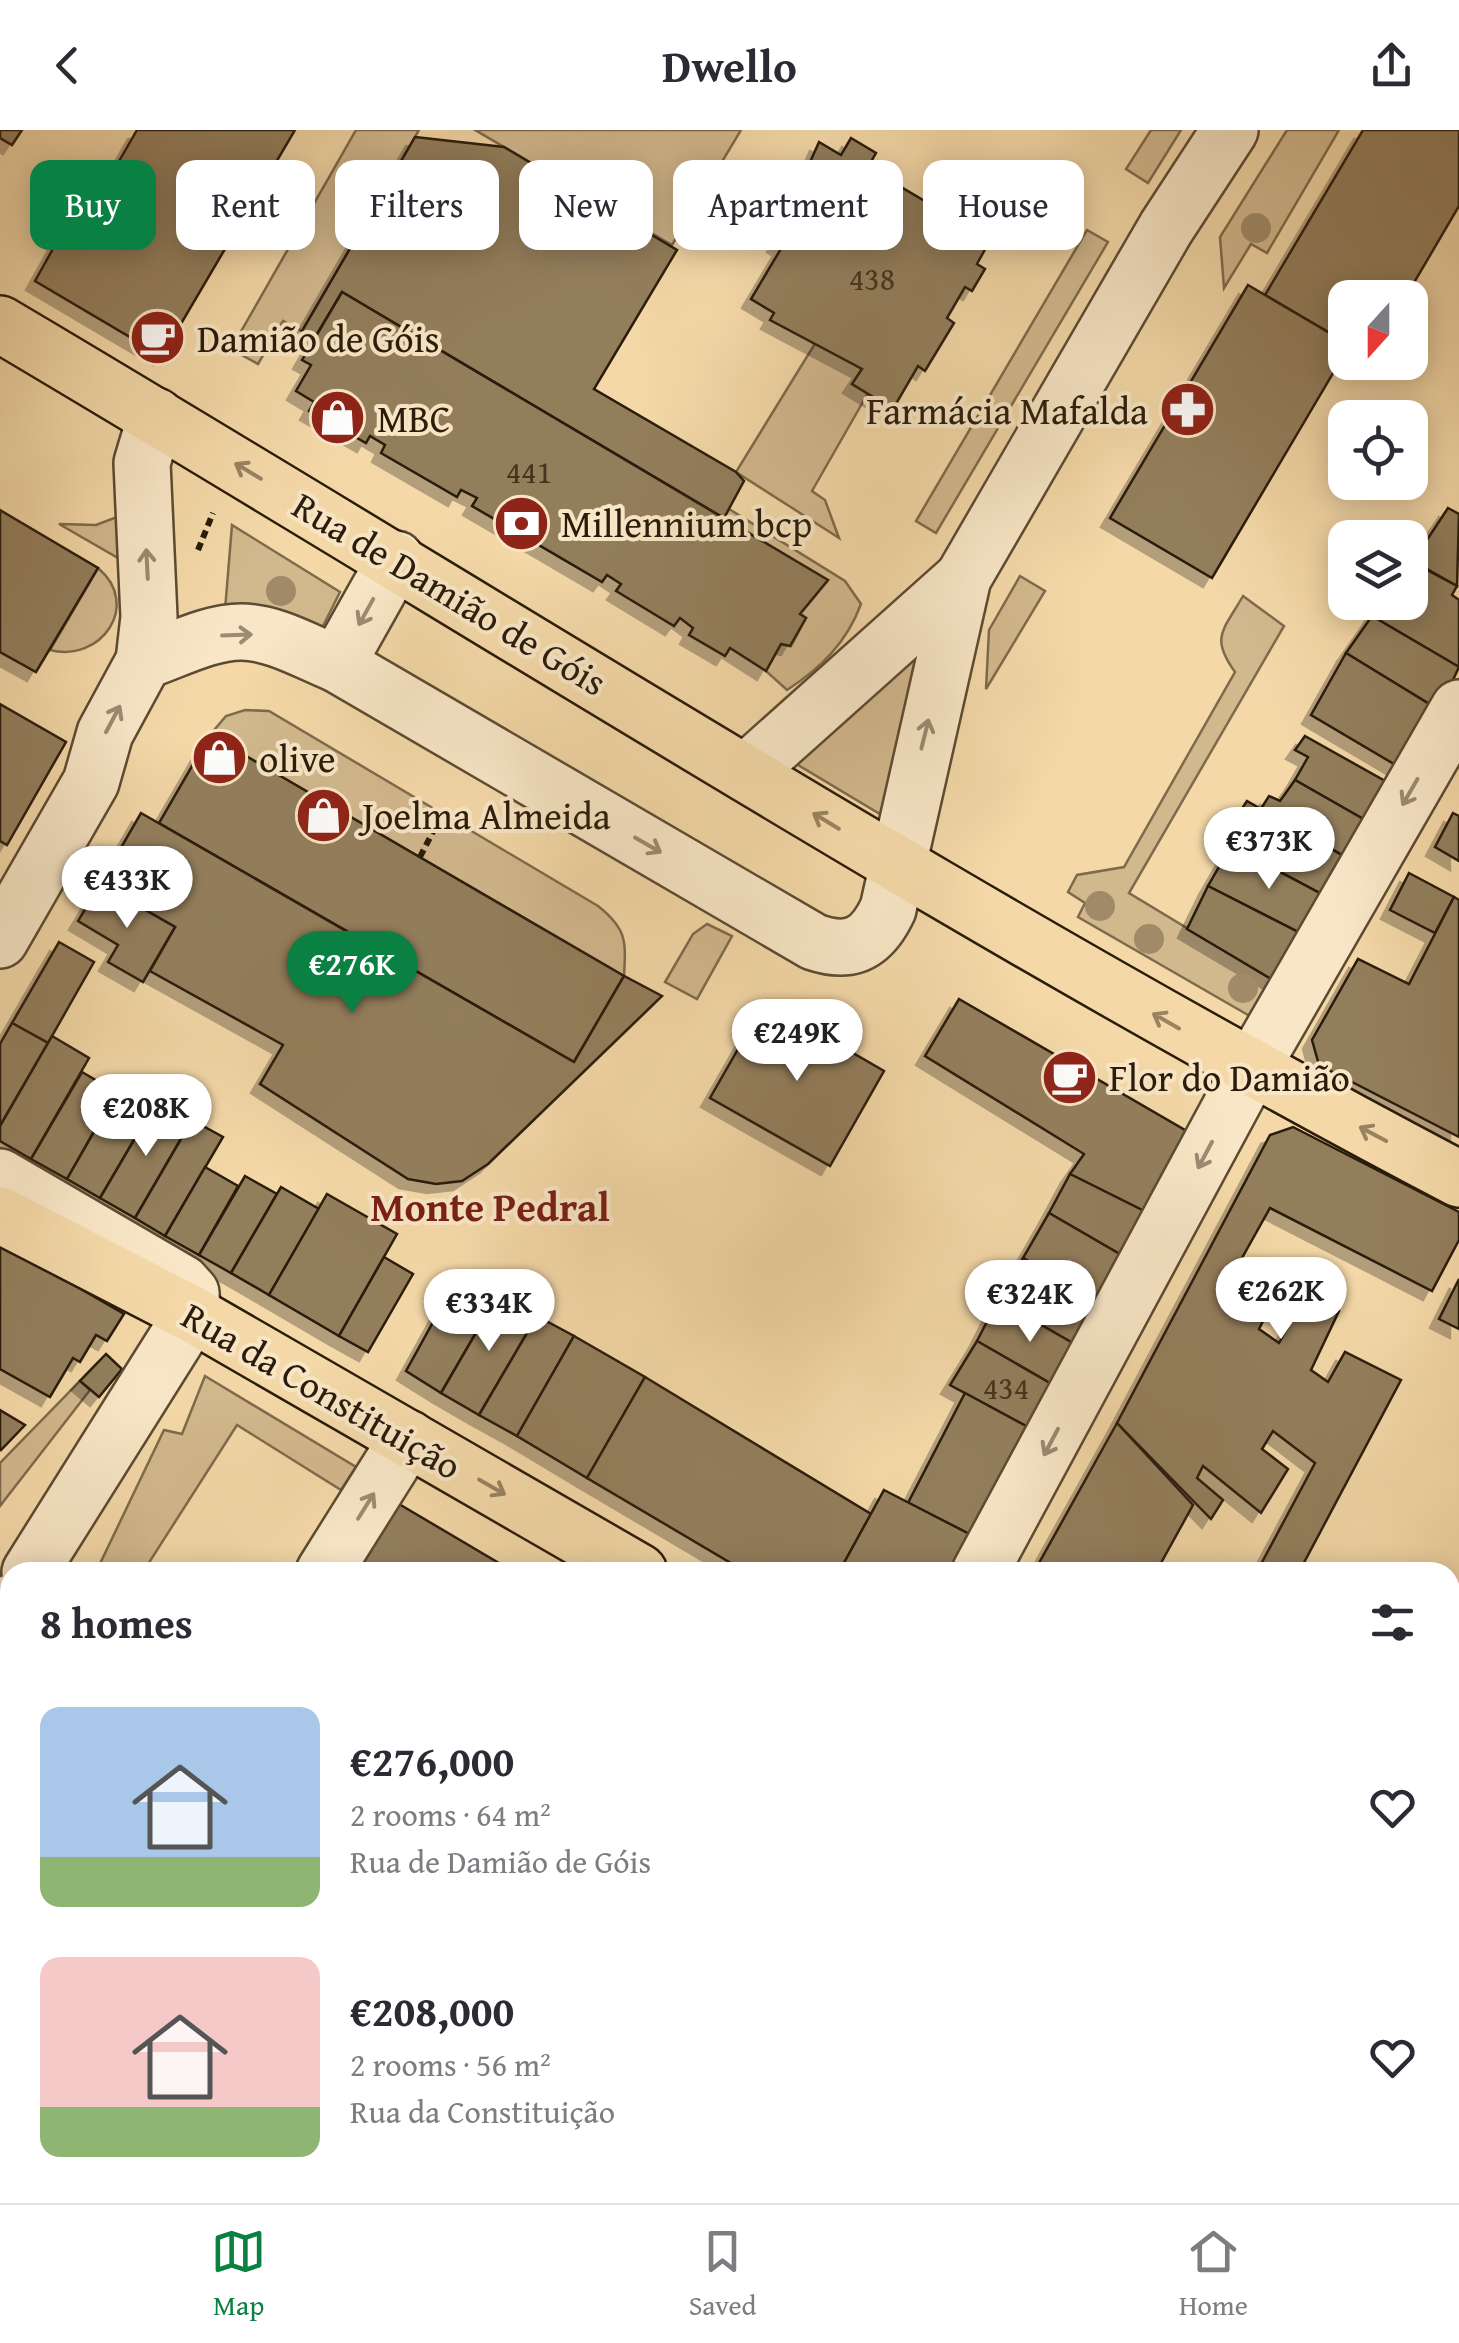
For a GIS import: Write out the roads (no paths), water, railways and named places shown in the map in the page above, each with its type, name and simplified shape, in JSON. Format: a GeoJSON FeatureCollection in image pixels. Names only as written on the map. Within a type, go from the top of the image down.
{"type":"FeatureCollection","features":[{"type":"Feature","properties":{"kind":"main road","name":"Rua de Damião de Góis"},"geometry":{"type":"LineString","coordinates":[[0,324],[898,864],[1251,1070],[1459,1179]]}},
{"type":"Feature","properties":{"kind":"main road","name":"Rua da Constituição"},"geometry":{"type":"LineString","coordinates":[[0,1215],[192,1314],[622,1562]]}},
{"type":"Feature","properties":{"kind":"street"},"geometry":{"type":"LineString","coordinates":[[144,660],[242,632],[274,638],[337,664],[825,946],[854,947],[877,932],[898,864],[962,578],[1166,228],[1230,130]]}},
{"type":"Feature","properties":{"kind":"street"},"geometry":{"type":"LineString","coordinates":[[0,940],[91,782],[105,733],[144,660],[150,617],[142,463],[156,416]]}},
{"type":"Feature","properties":{"kind":"street"},"geometry":{"type":"LineString","coordinates":[[337,664],[396,560]]}},
{"type":"Feature","properties":{"kind":"street"},"geometry":{"type":"LineString","coordinates":[[745,773],[962,578]]}},
{"type":"Feature","properties":{"kind":"street"},"geometry":{"type":"LineString","coordinates":[[985,1562],[1251,1070],[1459,708]]}},
{"type":"Feature","properties":{"kind":"street"},"geometry":{"type":"LineString","coordinates":[[0,1177],[182,1282],[190,1293],[192,1314],[36,1562]]}},
{"type":"Feature","properties":{"kind":"street"},"geometry":{"type":"LineString","coordinates":[[330,1562],[408,1438]]}},
{"type":"Feature","properties":{"kind":"place","name":"Damião de Góis"},"geometry":{"type":"Point","coordinates":[158,338]}},
{"type":"Feature","properties":{"kind":"place","name":"Farmácia Mafalda"},"geometry":{"type":"Point","coordinates":[1187,410]}},
{"type":"Feature","properties":{"kind":"place","name":"MBC"},"geometry":{"type":"Point","coordinates":[338,418]}},
{"type":"Feature","properties":{"kind":"place","name":"Millennium bcp"},"geometry":{"type":"Point","coordinates":[522,523]}},
{"type":"Feature","properties":{"kind":"place","name":"olive"},"geometry":{"type":"Point","coordinates":[220,758]}},
{"type":"Feature","properties":{"kind":"place","name":"Joelma Almeida"},"geometry":{"type":"Point","coordinates":[323,815]}},
{"type":"Feature","properties":{"kind":"place","name":"Flor do Damião"},"geometry":{"type":"Point","coordinates":[1070,1077]}},
{"type":"Feature","properties":{"kind":"district","name":"Monte Pedral"},"geometry":{"type":"Point","coordinates":[490,1206]}}]}
